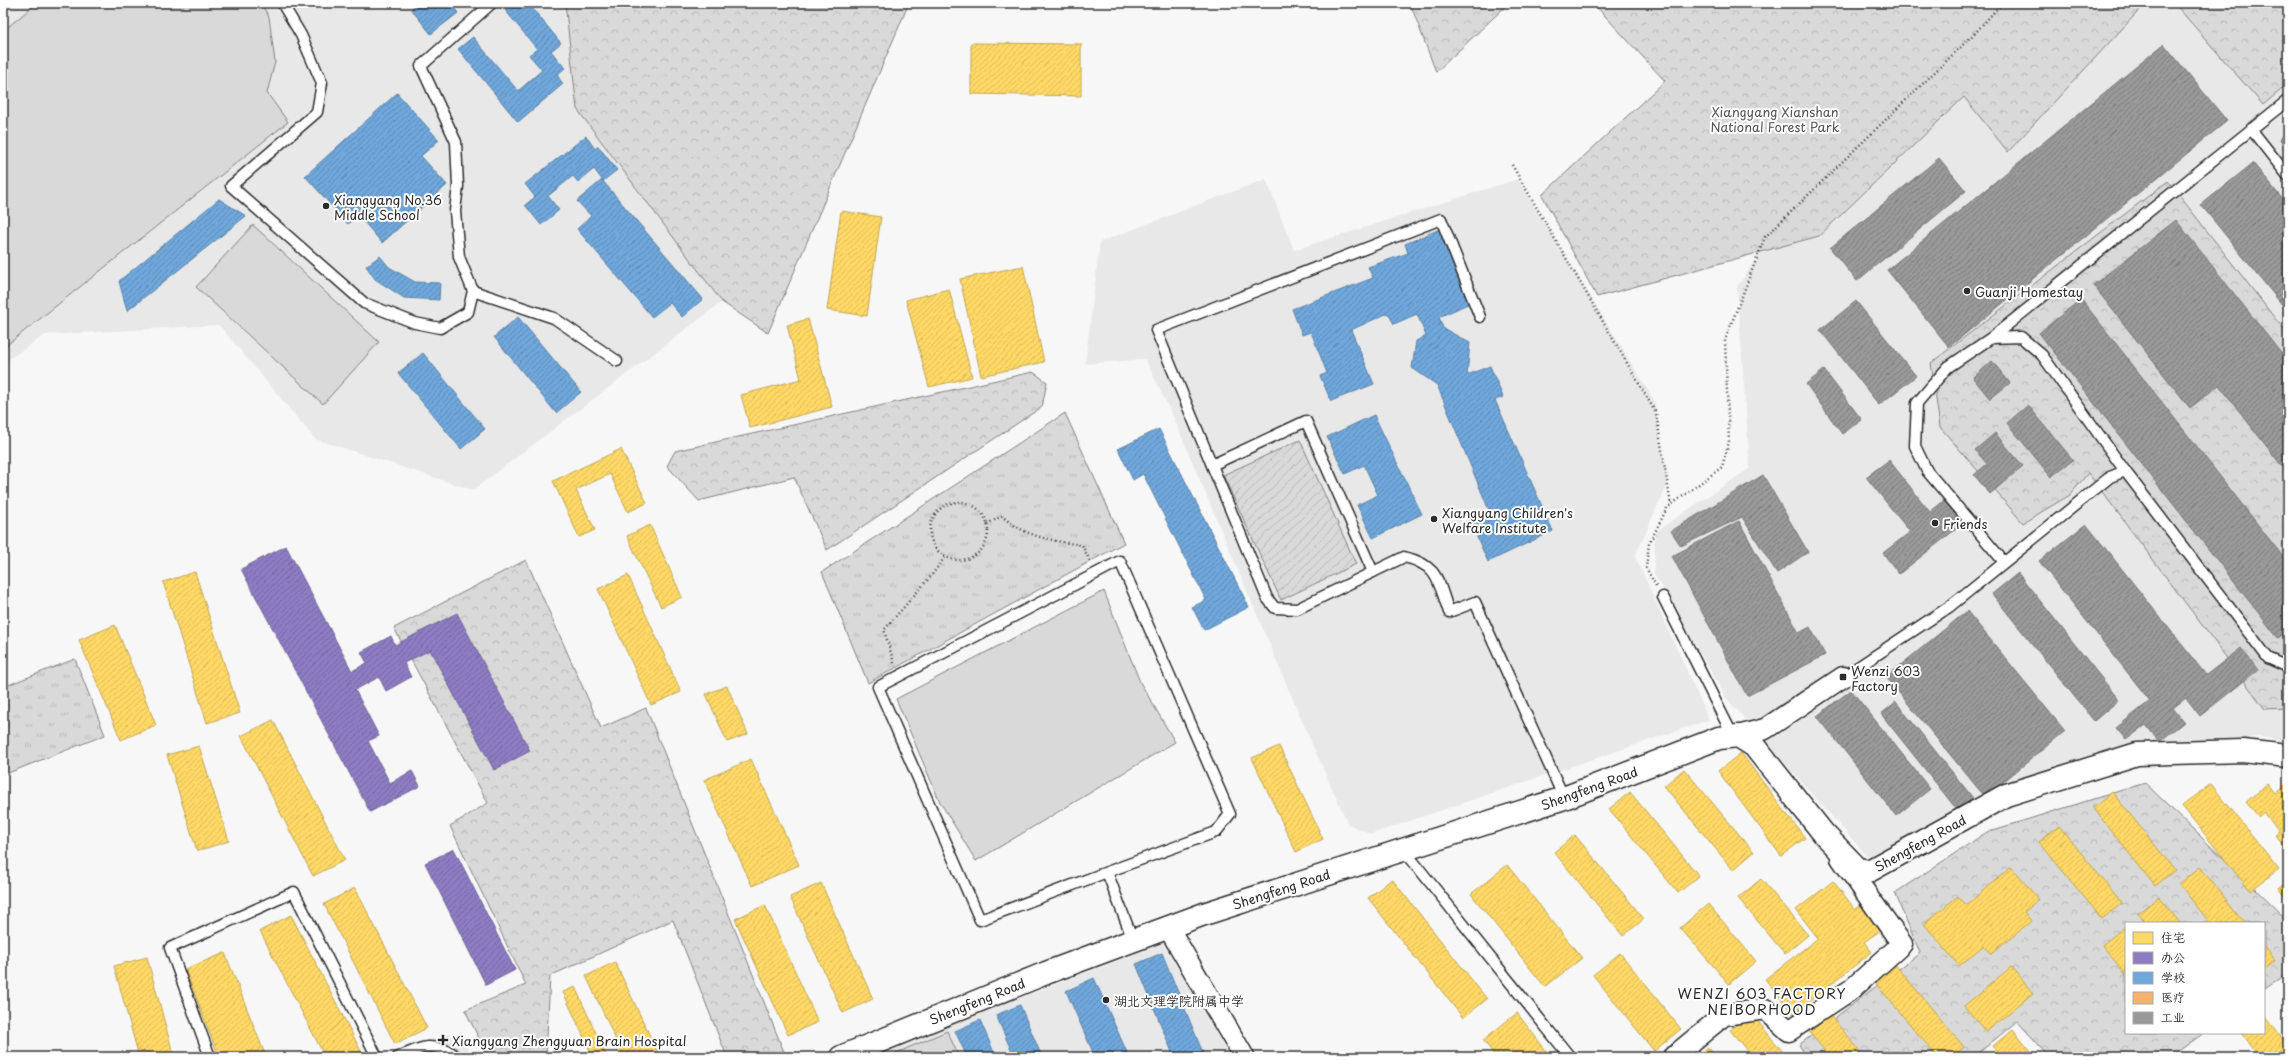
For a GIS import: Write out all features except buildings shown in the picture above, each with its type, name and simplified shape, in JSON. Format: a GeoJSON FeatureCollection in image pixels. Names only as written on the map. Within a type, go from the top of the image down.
{"type":"FeatureCollection","features":[{"type":"Feature","properties":{"kind":"street"},"geometry":{"type":"LineString","coordinates":[[1735,736],[1766,729],[1843,677]]}},
{"type":"Feature","properties":{"kind":"street","name":"Shengfeng Road"},"geometry":{"type":"LineString","coordinates":[[841,1057],[1046,973],[1132,940],[1564,798],[1719,738],[1735,736],[1754,746],[1824,834],[1858,869],[1869,871],[2006,795],[2137,754],[2243,750],[2288,756]]}},
{"type":"Feature","properties":{"kind":"street"},"geometry":{"type":"LineString","coordinates":[[1673,1057],[1724,1015],[1765,1009],[1790,1031],[1852,989],[1902,944],[1824,834]]}},
{"type":"Feature","properties":{"kind":"street"},"geometry":{"type":"LineString","coordinates":[[1168,927],[1244,1057]]}},
{"type":"Feature","properties":{"kind":"lane"},"geometry":{"type":"LineString","coordinates":[[282,3],[301,35],[322,83],[317,112],[231,186],[364,303],[415,323],[440,328],[468,312],[473,291],[459,257],[455,211],[458,186],[456,142],[421,66],[492,3]]}},
{"type":"Feature","properties":{"kind":"lane"},"geometry":{"type":"LineString","coordinates":[[2004,562],[1927,471],[1915,446],[1917,402],[1948,367],[1991,338],[2288,100]]}},
{"type":"Feature","properties":{"kind":"lane"},"geometry":{"type":"LineString","coordinates":[[2251,129],[2288,176]]}},
{"type":"Feature","properties":{"kind":"lane"},"geometry":{"type":"LineString","coordinates":[[1480,317],[1441,219],[1156,330],[1267,598],[1275,608],[1297,609],[1404,557],[1421,561],[1434,571],[1450,612],[1475,602],[1564,798]]}},
{"type":"Feature","properties":{"kind":"lane"},"geometry":{"type":"LineString","coordinates":[[473,291],[554,318],[617,361]]}},
{"type":"Feature","properties":{"kind":"lane"},"geometry":{"type":"LineString","coordinates":[[1991,338],[2021,337],[2042,355],[2125,471],[2268,658],[2288,667]]}},
{"type":"Feature","properties":{"kind":"lane"},"geometry":{"type":"LineString","coordinates":[[1212,465],[1306,421],[1373,572]]}},
{"type":"Feature","properties":{"kind":"lane"},"geometry":{"type":"LineString","coordinates":[[1843,677],[1949,607],[2110,477],[2125,471]]}},
{"type":"Feature","properties":{"kind":"lane"},"geometry":{"type":"LineString","coordinates":[[1120,561],[1230,814],[1216,832],[980,920],[878,687],[898,677],[1120,561]]}},
{"type":"Feature","properties":{"kind":"lane"},"geometry":{"type":"LineString","coordinates":[[1663,597],[1735,736]]}},
{"type":"Feature","properties":{"kind":"lane"},"geometry":{"type":"LineString","coordinates":[[1404,850],[1570,1057]]}},
{"type":"Feature","properties":{"kind":"lane"},"geometry":{"type":"LineString","coordinates":[[1107,872],[1132,940]]}},
{"type":"Feature","properties":{"kind":"lane"},"geometry":{"type":"LineString","coordinates":[[210,1057],[170,948],[294,892],[377,1057]]}},
{"type":"Feature","properties":{"kind":"lane"},"geometry":{"type":"LineString","coordinates":[[398,1057],[425,1047],[437,1046],[452,1053],[454,1057]]}},
{"type":"Feature","properties":{"kind":"path"},"geometry":{"type":"LineString","coordinates":[[1663,597],[1646,568],[1648,544],[1667,508],[1722,467],[1729,442],[1725,340],[1765,237],[1975,33],[2002,3]]}},
{"type":"Feature","properties":{"kind":"path"},"geometry":{"type":"LineString","coordinates":[[1512,165],[1656,412],[1671,505]]}},
{"type":"Feature","properties":{"kind":"path"},"geometry":{"type":"LineString","coordinates":[[949,504],[968,504],[983,515],[987,524],[986,541],[977,554],[961,560],[945,557],[937,551],[929,534],[934,515],[941,508],[949,504]]}},
{"type":"Feature","properties":{"kind":"path"},"geometry":{"type":"LineString","coordinates":[[987,524],[1002,516],[1012,525],[1044,540],[1082,545],[1097,574]]}},
{"type":"Feature","properties":{"kind":"path"},"geometry":{"type":"LineString","coordinates":[[898,677],[884,630],[931,576],[945,557]]}},
{"type":"Feature","properties":{"kind":"shaded area","name":"Xiangyang No.36 Middle School"},"geometry":{"type":"Polygon","coordinates":[[[3,3],[565,3],[577,109],[722,302],[473,490],[315,439],[219,325],[45,335],[3,363],[3,3]]]}},
{"type":"Feature","properties":{"kind":"shaded area"},"geometry":{"type":"Polygon","coordinates":[[[2146,3],[2174,3],[2263,104],[2288,84],[2288,743],[2258,736],[2061,784],[1870,859],[1727,699],[1654,574],[1655,532],[1750,468],[1737,287],[1761,252],[1819,236],[1964,97],[2009,152],[2146,3]]]}},
{"type":"Feature","properties":{"kind":"shaded area","name":"Xiangyang Children's Welfare Institute"},"geometry":{"type":"Polygon","coordinates":[[[1266,179],[1294,250],[1518,179],[1654,400],[1668,483],[1635,556],[1709,720],[1371,834],[1348,824],[1302,721],[1175,421],[1145,359],[1085,364],[1100,242],[1266,179]]]}},
{"type":"Feature","properties":{"kind":"shaded area","name":"湖北文理学院附属中学"},"geometry":{"type":"Polygon","coordinates":[[[1163,943],[1230,1057],[867,1057],[1163,943]]]}},
{"type":"Feature","properties":{"kind":"shaded area","name":"Xiangyang Zhengyuan Brain Hospital"},"geometry":{"type":"Polygon","coordinates":[[[449,1034],[466,1046],[471,1057],[398,1057],[395,1050],[449,1034]]]}},
{"type":"Feature","properties":{"kind":"green space"},"geometry":{"type":"Polygon","coordinates":[[[37,3],[261,3],[269,17],[275,62],[267,93],[288,122],[3,348],[3,31],[37,3]]]}},
{"type":"Feature","properties":{"kind":"green space"},"geometry":{"type":"Polygon","coordinates":[[[565,3],[909,3],[768,333],[722,302],[577,109],[565,3]]]}},
{"type":"Feature","properties":{"kind":"green space"},"geometry":{"type":"Polygon","coordinates":[[[1410,3],[1509,3],[1436,72],[1410,3]]]}},
{"type":"Feature","properties":{"kind":"green space","name":"Xiangyang Xianshan National Forest Park"},"geometry":{"type":"Polygon","coordinates":[[[1593,3],[2146,3],[2008,152],[1964,97],[1819,236],[1597,297],[1542,195],[1665,81],[1593,3]]]}},
{"type":"Feature","properties":{"kind":"green space"},"geometry":{"type":"Polygon","coordinates":[[[2174,3],[2288,3],[2288,84],[2263,105],[2174,3]]]}},
{"type":"Feature","properties":{"kind":"green space"},"geometry":{"type":"Polygon","coordinates":[[[2168,181],[2288,335],[2288,708],[2265,709],[2088,473],[2070,495],[2023,523],[1940,427],[1931,363],[2168,181]]]}},
{"type":"Feature","properties":{"kind":"green space"},"geometry":{"type":"Polygon","coordinates":[[[253,225],[379,342],[323,404],[196,287],[253,225]]]}},
{"type":"Feature","properties":{"kind":"green space"},"geometry":{"type":"Polygon","coordinates":[[[1033,372],[1047,382],[1042,407],[827,550],[794,477],[699,501],[667,466],[675,451],[1033,372]]]}},
{"type":"Feature","properties":{"kind":"green space"},"geometry":{"type":"Polygon","coordinates":[[[1065,413],[1124,543],[868,683],[822,572],[1065,413]]]}},
{"type":"Feature","properties":{"kind":"green space"},"geometry":{"type":"Polygon","coordinates":[[[1300,440],[1356,564],[1281,600],[1223,475],[1300,440]]]}},
{"type":"Feature","properties":{"kind":"green space"},"geometry":{"type":"Polygon","coordinates":[[[526,560],[601,728],[646,708],[786,1057],[727,1057],[673,920],[550,976],[546,1057],[488,1057],[465,1010],[526,985],[450,826],[488,803],[394,628],[526,560]]]}},
{"type":"Feature","properties":{"kind":"green space"},"geometry":{"type":"Polygon","coordinates":[[[1104,591],[1140,682],[1175,742],[976,861],[940,802],[896,699],[1104,591]]]}},
{"type":"Feature","properties":{"kind":"green space"},"geometry":{"type":"Polygon","coordinates":[[[75,659],[105,735],[3,775],[3,687],[75,659]]]}},
{"type":"Feature","properties":{"kind":"green space"},"geometry":{"type":"Polygon","coordinates":[[[2145,783],[2282,915],[2288,927],[2288,973],[2265,989],[2265,922],[2125,922],[2125,1034],[2203,1034],[2170,1057],[2050,1057],[2017,1021],[1974,1057],[1807,1057],[1799,1045],[1920,953],[1895,893],[1987,832],[2145,783]]]}},
{"type":"Feature","properties":{"kind":"green space"},"geometry":{"type":"Polygon","coordinates":[[[947,1031],[959,1057],[887,1057],[947,1031]]]}},
{"type":"Feature","properties":{"kind":"place","name":"Xiangyang No.36 Middle School"},"geometry":{"type":"Point","coordinates":[326,206]}},
{"type":"Feature","properties":{"kind":"place","name":"Guanji Homestay"},"geometry":{"type":"Point","coordinates":[1967,291]}},
{"type":"Feature","properties":{"kind":"place","name":"Xiangyang Children's Welfare Institute"},"geometry":{"type":"Point","coordinates":[1434,519]}},
{"type":"Feature","properties":{"kind":"place","name":"Friends"},"geometry":{"type":"Point","coordinates":[1935,523]}},
{"type":"Feature","properties":{"kind":"place","name":"Wenzi 603 Factory"},"geometry":{"type":"Point","coordinates":[1843,677]}},
{"type":"Feature","properties":{"kind":"place","name":"湖北文理学院附属中学"},"geometry":{"type":"Point","coordinates":[1106,1000]}},
{"type":"Feature","properties":{"kind":"place","name":"Xiangyang Zhengyuan Brain Hospital"},"geometry":{"type":"Point","coordinates":[443,1040]}},
{"type":"Feature","properties":{"kind":"district","name":"WENZI 603 FACTORY NEIBORHOOD"},"geometry":{"type":"Point","coordinates":[1762,1002]}}]}
